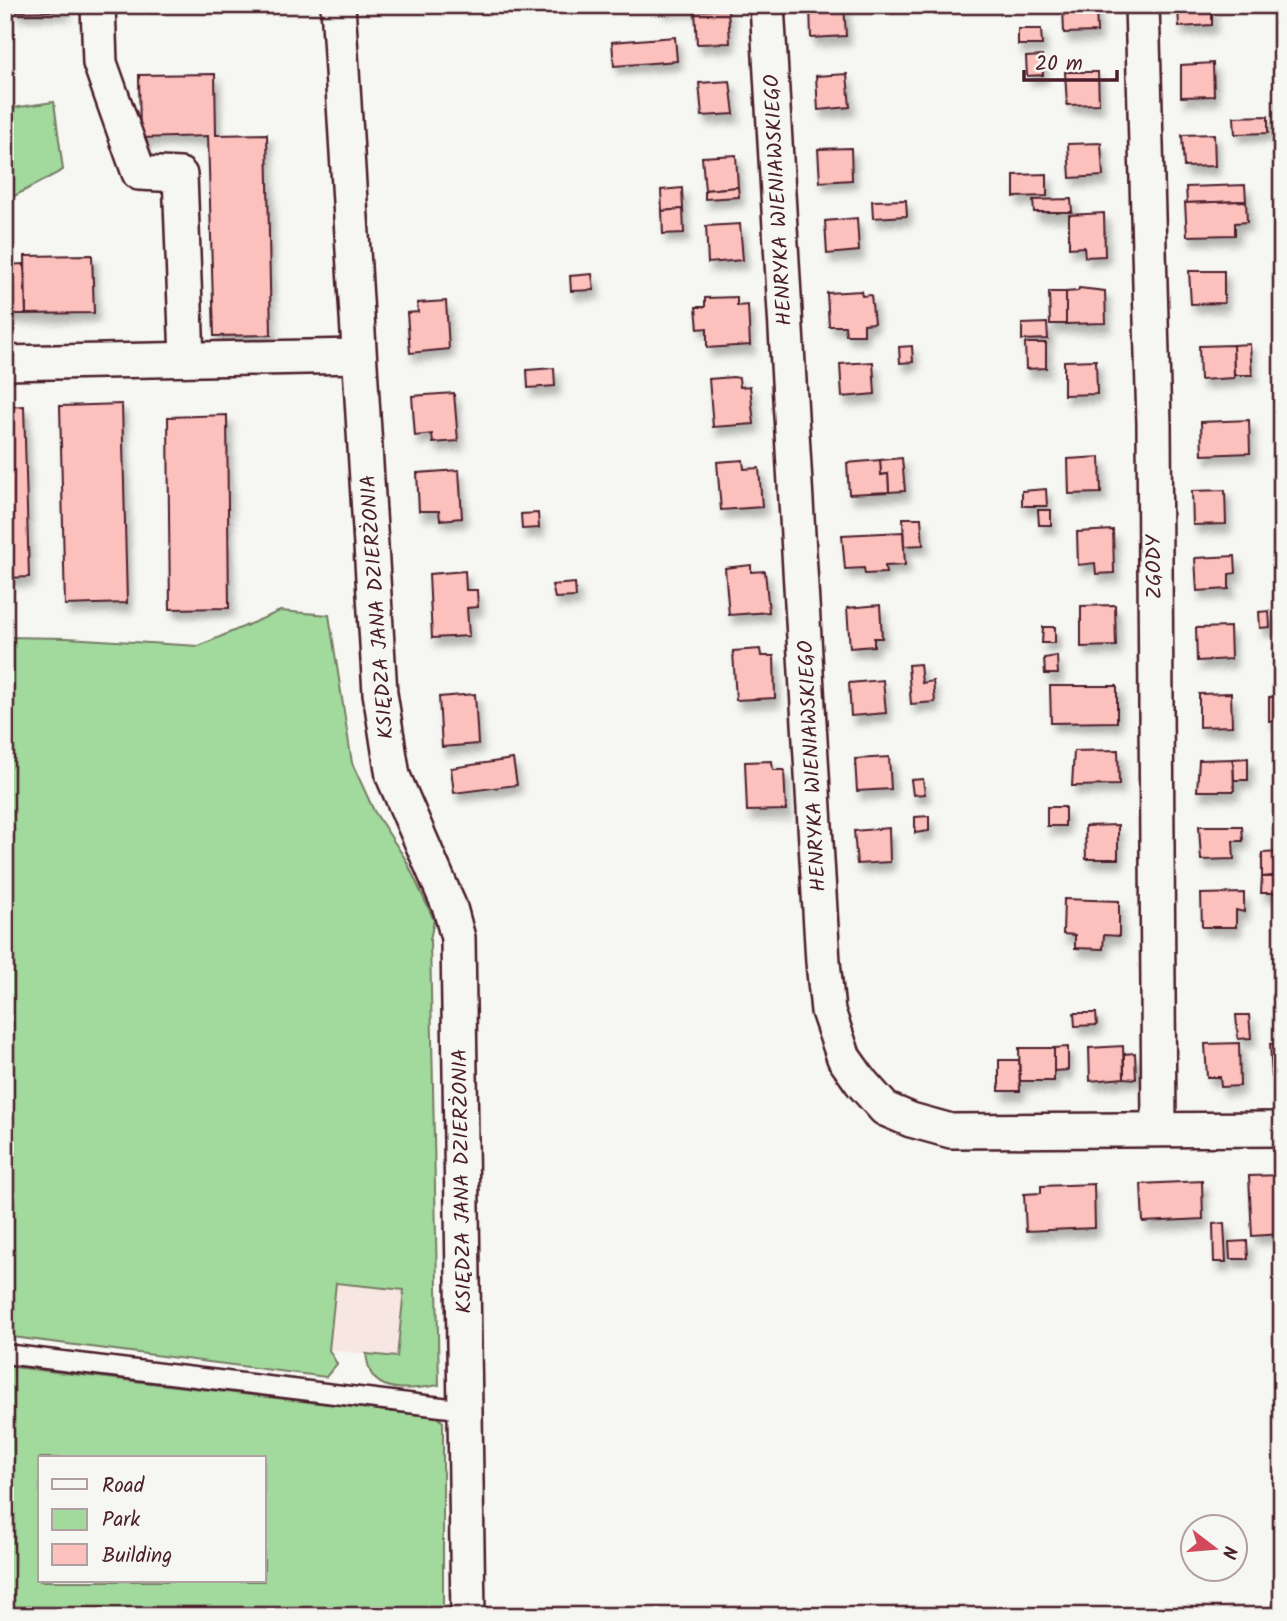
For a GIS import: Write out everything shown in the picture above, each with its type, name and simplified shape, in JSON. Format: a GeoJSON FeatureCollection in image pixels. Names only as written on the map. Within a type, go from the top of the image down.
{"type":"FeatureCollection","features":[{"type":"Feature","properties":{"kind":"street"},"geometry":{"type":"LineString","coordinates":[[98,5],[100,64],[139,173],[180,176],[187,359]]}},
{"type":"Feature","properties":{"kind":"street","name":"KSIĘDZA JANA DZIERŻONIA"},"geometry":{"type":"LineString","coordinates":[[338,5],[380,693],[393,776],[450,908],[458,938],[468,1616]]}},
{"type":"Feature","properties":{"kind":"street","name":"HENRYKA WIENIAWSKIEGO"},"geometry":{"type":"LineString","coordinates":[[767,5],[823,961],[828,1012],[844,1058],[885,1109],[911,1120],[951,1131],[1282,1129]]}},
{"type":"Feature","properties":{"kind":"street","name":"ZGODY"},"geometry":{"type":"LineString","coordinates":[[1142,5],[1154,424],[1159,1129]]}},
{"type":"Feature","properties":{"kind":"street"},"geometry":{"type":"LineString","coordinates":[[5,363],[358,356]]}},
{"type":"Feature","properties":{"kind":"lane"},"geometry":{"type":"LineString","coordinates":[[5,1354],[466,1410]]}},
{"type":"Feature","properties":{"kind":"shaded area"},"geometry":{"type":"Polygon","coordinates":[[[336,1283],[404,1290],[397,1357],[329,1350],[336,1283]]]}},
{"type":"Feature","properties":{"kind":"green space"},"geometry":{"type":"Polygon","coordinates":[[[54,102],[63,170],[5,201],[5,109],[54,102]]]}},
{"type":"Feature","properties":{"kind":"green space"},"geometry":{"type":"Polygon","coordinates":[[[280,611],[329,615],[352,763],[374,811],[406,860],[434,920],[430,940],[439,1385],[391,1387],[375,1379],[370,1371],[366,1354],[397,1357],[404,1290],[336,1283],[329,1350],[337,1364],[326,1377],[5,1336],[5,637],[199,646],[280,611]]]}},
{"type":"Feature","properties":{"kind":"green space"},"geometry":{"type":"Polygon","coordinates":[[[5,1366],[438,1417],[443,1422],[443,1616],[5,1616],[5,1366]]]}},
{"type":"Feature","properties":{"kind":"building"},"geometry":{"type":"Polygon","coordinates":[[[14,5],[65,5],[65,11],[15,12],[14,5]]]}},
{"type":"Feature","properties":{"kind":"building"},"geometry":{"type":"Polygon","coordinates":[[[660,5],[709,5],[709,7],[660,9],[660,5]]]}},
{"type":"Feature","properties":{"kind":"building"},"geometry":{"type":"Polygon","coordinates":[[[810,5],[844,5],[846,36],[811,38],[810,5]]]}},
{"type":"Feature","properties":{"kind":"building"},"geometry":{"type":"Polygon","coordinates":[[[1063,5],[1096,5],[1097,32],[1064,33],[1063,5]]]}},
{"type":"Feature","properties":{"kind":"building"},"geometry":{"type":"Polygon","coordinates":[[[1178,5],[1212,5],[1212,25],[1179,27],[1178,5]]]}},
{"type":"Feature","properties":{"kind":"building"},"geometry":{"type":"Polygon","coordinates":[[[1277,5],[1282,5],[1282,21],[1277,21],[1277,5]]]}},
{"type":"Feature","properties":{"kind":"building"},"geometry":{"type":"Polygon","coordinates":[[[728,9],[730,43],[697,44],[695,11],[728,9]]]}},
{"type":"Feature","properties":{"kind":"building"},"geometry":{"type":"Polygon","coordinates":[[[1018,29],[1041,29],[1042,45],[1018,45],[1018,29]]]}},
{"type":"Feature","properties":{"kind":"building"},"geometry":{"type":"Polygon","coordinates":[[[675,37],[677,61],[614,66],[612,42],[675,37]]]}},
{"type":"Feature","properties":{"kind":"building"},"geometry":{"type":"Polygon","coordinates":[[[1042,56],[1043,75],[1027,76],[1026,57],[1042,56]]]}},
{"type":"Feature","properties":{"kind":"building"},"geometry":{"type":"Polygon","coordinates":[[[1213,63],[1214,96],[1181,97],[1181,65],[1213,63]]]}},
{"type":"Feature","properties":{"kind":"building"},"geometry":{"type":"Polygon","coordinates":[[[1065,72],[1098,72],[1099,104],[1067,105],[1065,72]]]}},
{"type":"Feature","properties":{"kind":"building"},"geometry":{"type":"Polygon","coordinates":[[[215,74],[216,135],[267,134],[271,335],[214,336],[208,136],[140,138],[139,75],[215,74]]]}},
{"type":"Feature","properties":{"kind":"building"},"geometry":{"type":"Polygon","coordinates":[[[847,74],[850,107],[818,110],[816,76],[847,74]]]}},
{"type":"Feature","properties":{"kind":"building"},"geometry":{"type":"Polygon","coordinates":[[[730,81],[734,114],[702,116],[699,83],[730,81]]]}},
{"type":"Feature","properties":{"kind":"building"},"geometry":{"type":"Polygon","coordinates":[[[1268,116],[1268,133],[1235,134],[1234,117],[1268,116]]]}},
{"type":"Feature","properties":{"kind":"building"},"geometry":{"type":"Polygon","coordinates":[[[1214,134],[1215,166],[1184,167],[1182,135],[1214,134]]]}},
{"type":"Feature","properties":{"kind":"building"},"geometry":{"type":"Polygon","coordinates":[[[1101,143],[1103,176],[1070,178],[1068,144],[1101,143]]]}},
{"type":"Feature","properties":{"kind":"building"},"geometry":{"type":"Polygon","coordinates":[[[851,148],[852,180],[820,182],[818,149],[851,148]]]}},
{"type":"Feature","properties":{"kind":"building"},"geometry":{"type":"Polygon","coordinates":[[[736,155],[738,187],[705,190],[702,157],[736,155]]]}},
{"type":"Feature","properties":{"kind":"building"},"geometry":{"type":"Polygon","coordinates":[[[1047,174],[1047,196],[1014,197],[1014,175],[1047,174]]]}},
{"type":"Feature","properties":{"kind":"building"},"geometry":{"type":"Polygon","coordinates":[[[1245,185],[1246,201],[1187,203],[1186,187],[1245,185]]]}},
{"type":"Feature","properties":{"kind":"building"},"geometry":{"type":"Polygon","coordinates":[[[738,187],[739,197],[705,199],[705,190],[738,187]]]}},
{"type":"Feature","properties":{"kind":"building"},"geometry":{"type":"Polygon","coordinates":[[[682,188],[683,209],[662,211],[661,190],[682,188]]]}},
{"type":"Feature","properties":{"kind":"building"},"geometry":{"type":"Polygon","coordinates":[[[1071,199],[1072,212],[1034,212],[1033,200],[1071,199]]]}},
{"type":"Feature","properties":{"kind":"building"},"geometry":{"type":"Polygon","coordinates":[[[906,200],[907,216],[873,218],[872,201],[906,200]]]}},
{"type":"Feature","properties":{"kind":"building"},"geometry":{"type":"Polygon","coordinates":[[[1246,201],[1247,222],[1235,223],[1235,235],[1187,236],[1185,203],[1246,201]]]}},
{"type":"Feature","properties":{"kind":"building"},"geometry":{"type":"Polygon","coordinates":[[[683,209],[684,233],[663,234],[662,211],[683,209]]]}},
{"type":"Feature","properties":{"kind":"building"},"geometry":{"type":"Polygon","coordinates":[[[1104,213],[1105,256],[1085,257],[1084,247],[1069,248],[1069,215],[1104,213]]]}},
{"type":"Feature","properties":{"kind":"building"},"geometry":{"type":"Polygon","coordinates":[[[857,218],[859,251],[827,254],[825,221],[857,218]]]}},
{"type":"Feature","properties":{"kind":"building"},"geometry":{"type":"Polygon","coordinates":[[[740,224],[743,260],[708,263],[706,226],[740,224]]]}},
{"type":"Feature","properties":{"kind":"building"},"geometry":{"type":"Polygon","coordinates":[[[92,255],[94,313],[26,314],[25,256],[92,255]]]}},
{"type":"Feature","properties":{"kind":"building"},"geometry":{"type":"Polygon","coordinates":[[[24,264],[26,314],[5,314],[5,265],[24,264]]]}},
{"type":"Feature","properties":{"kind":"building"},"geometry":{"type":"Polygon","coordinates":[[[1189,271],[1224,271],[1224,303],[1191,304],[1189,271]]]}},
{"type":"Feature","properties":{"kind":"building"},"geometry":{"type":"Polygon","coordinates":[[[592,274],[594,290],[571,291],[570,276],[592,274]]]}},
{"type":"Feature","properties":{"kind":"building"},"geometry":{"type":"Polygon","coordinates":[[[1079,288],[1105,291],[1106,323],[1066,324],[1066,292],[1078,291],[1079,288]]]}},
{"type":"Feature","properties":{"kind":"building"},"geometry":{"type":"Polygon","coordinates":[[[861,291],[862,296],[871,295],[874,323],[864,324],[864,335],[846,335],[845,326],[829,326],[827,293],[861,291]]]}},
{"type":"Feature","properties":{"kind":"building"},"geometry":{"type":"Polygon","coordinates":[[[1049,292],[1066,292],[1066,324],[1050,324],[1049,292]]]}},
{"type":"Feature","properties":{"kind":"building"},"geometry":{"type":"Polygon","coordinates":[[[737,297],[737,306],[748,305],[750,345],[707,348],[707,328],[698,329],[696,307],[705,307],[705,298],[737,297]]]}},
{"type":"Feature","properties":{"kind":"building"},"geometry":{"type":"Polygon","coordinates":[[[446,301],[449,349],[410,353],[407,313],[418,312],[417,303],[446,301]]]}},
{"type":"Feature","properties":{"kind":"building"},"geometry":{"type":"Polygon","coordinates":[[[1047,323],[1048,339],[1022,340],[1022,324],[1047,323]]]}},
{"type":"Feature","properties":{"kind":"building"},"geometry":{"type":"Polygon","coordinates":[[[1025,343],[1046,343],[1046,368],[1026,369],[1025,343]]]}},
{"type":"Feature","properties":{"kind":"building"},"geometry":{"type":"Polygon","coordinates":[[[1250,344],[1252,375],[1234,375],[1233,345],[1250,344]]]}},
{"type":"Feature","properties":{"kind":"building"},"geometry":{"type":"Polygon","coordinates":[[[1233,345],[1234,378],[1200,380],[1199,346],[1233,345]]]}},
{"type":"Feature","properties":{"kind":"building"},"geometry":{"type":"Polygon","coordinates":[[[912,346],[913,362],[900,363],[899,347],[912,346]]]}},
{"type":"Feature","properties":{"kind":"building"},"geometry":{"type":"Polygon","coordinates":[[[1096,360],[1097,394],[1064,395],[1064,361],[1096,360]]]}},
{"type":"Feature","properties":{"kind":"building"},"geometry":{"type":"Polygon","coordinates":[[[873,362],[875,394],[842,397],[840,364],[873,362]]]}},
{"type":"Feature","properties":{"kind":"building"},"geometry":{"type":"Polygon","coordinates":[[[554,368],[555,386],[528,388],[527,370],[554,368]]]}},
{"type":"Feature","properties":{"kind":"building"},"geometry":{"type":"Polygon","coordinates":[[[739,378],[740,387],[750,386],[754,424],[713,427],[709,379],[739,378]]]}},
{"type":"Feature","properties":{"kind":"building"},"geometry":{"type":"Polygon","coordinates":[[[454,393],[458,441],[433,443],[432,434],[415,436],[412,396],[454,393]]]}},
{"type":"Feature","properties":{"kind":"building"},"geometry":{"type":"Polygon","coordinates":[[[122,404],[127,603],[65,605],[60,406],[122,404]]]}},
{"type":"Feature","properties":{"kind":"building"},"geometry":{"type":"Polygon","coordinates":[[[24,406],[29,577],[5,578],[5,407],[24,406]]]}},
{"type":"Feature","properties":{"kind":"building"},"geometry":{"type":"Polygon","coordinates":[[[227,415],[229,608],[170,609],[168,417],[227,415]]]}},
{"type":"Feature","properties":{"kind":"building"},"geometry":{"type":"Polygon","coordinates":[[[1249,420],[1250,453],[1202,455],[1201,422],[1249,420]]]}},
{"type":"Feature","properties":{"kind":"building"},"geometry":{"type":"Polygon","coordinates":[[[1100,457],[1101,493],[1069,494],[1068,459],[1100,457]]]}},
{"type":"Feature","properties":{"kind":"building"},"geometry":{"type":"Polygon","coordinates":[[[902,458],[905,491],[889,492],[888,474],[881,475],[880,460],[902,458]]]}},
{"type":"Feature","properties":{"kind":"building"},"geometry":{"type":"Polygon","coordinates":[[[743,460],[744,469],[759,468],[762,507],[721,510],[717,462],[743,460]]]}},
{"type":"Feature","properties":{"kind":"building"},"geometry":{"type":"Polygon","coordinates":[[[880,460],[881,475],[888,474],[889,492],[849,494],[847,463],[880,460]]]}},
{"type":"Feature","properties":{"kind":"building"},"geometry":{"type":"Polygon","coordinates":[[[459,470],[462,518],[440,520],[439,511],[419,511],[417,473],[459,470]]]}},
{"type":"Feature","properties":{"kind":"building"},"geometry":{"type":"Polygon","coordinates":[[[1046,489],[1047,506],[1022,506],[1022,491],[1046,489]]]}},
{"type":"Feature","properties":{"kind":"building"},"geometry":{"type":"Polygon","coordinates":[[[1225,490],[1226,524],[1193,525],[1192,491],[1225,490]]]}},
{"type":"Feature","properties":{"kind":"building"},"geometry":{"type":"Polygon","coordinates":[[[1038,510],[1051,510],[1051,525],[1039,525],[1038,510]]]}},
{"type":"Feature","properties":{"kind":"building"},"geometry":{"type":"Polygon","coordinates":[[[538,513],[539,528],[522,529],[521,514],[538,513]]]}},
{"type":"Feature","properties":{"kind":"building"},"geometry":{"type":"Polygon","coordinates":[[[903,518],[921,518],[923,545],[904,546],[903,518]]]}},
{"type":"Feature","properties":{"kind":"building"},"geometry":{"type":"Polygon","coordinates":[[[1113,530],[1114,573],[1096,574],[1095,563],[1078,565],[1077,532],[1113,530]]]}},
{"type":"Feature","properties":{"kind":"building"},"geometry":{"type":"Polygon","coordinates":[[[903,532],[905,565],[885,566],[886,573],[865,574],[864,568],[845,569],[842,535],[903,532]]]}},
{"type":"Feature","properties":{"kind":"building"},"geometry":{"type":"Polygon","coordinates":[[[1235,556],[1236,573],[1229,574],[1229,589],[1197,591],[1195,558],[1235,556]]]}},
{"type":"Feature","properties":{"kind":"building"},"geometry":{"type":"Polygon","coordinates":[[[751,565],[751,572],[765,571],[769,612],[729,615],[725,568],[751,565]]]}},
{"type":"Feature","properties":{"kind":"building"},"geometry":{"type":"Polygon","coordinates":[[[465,571],[466,590],[477,590],[478,607],[467,608],[469,636],[432,638],[429,574],[465,571]]]}},
{"type":"Feature","properties":{"kind":"building"},"geometry":{"type":"Polygon","coordinates":[[[575,583],[576,597],[555,598],[552,585],[575,583]]]}},
{"type":"Feature","properties":{"kind":"building"},"geometry":{"type":"Polygon","coordinates":[[[880,605],[882,638],[874,638],[874,646],[850,648],[847,608],[880,605]]]}},
{"type":"Feature","properties":{"kind":"building"},"geometry":{"type":"Polygon","coordinates":[[[1115,605],[1116,646],[1081,647],[1081,606],[1115,605]]]}},
{"type":"Feature","properties":{"kind":"building"},"geometry":{"type":"Polygon","coordinates":[[[1269,611],[1270,627],[1260,628],[1259,612],[1269,611]]]}},
{"type":"Feature","properties":{"kind":"building"},"geometry":{"type":"Polygon","coordinates":[[[1043,627],[1055,627],[1055,643],[1042,643],[1043,627]]]}},
{"type":"Feature","properties":{"kind":"building"},"geometry":{"type":"Polygon","coordinates":[[[1230,627],[1231,659],[1197,661],[1196,628],[1230,627]]]}},
{"type":"Feature","properties":{"kind":"building"},"geometry":{"type":"Polygon","coordinates":[[[760,649],[761,656],[774,656],[775,698],[736,700],[733,651],[760,649]]]}},
{"type":"Feature","properties":{"kind":"building"},"geometry":{"type":"Polygon","coordinates":[[[1057,656],[1058,674],[1045,674],[1044,658],[1057,656]]]}},
{"type":"Feature","properties":{"kind":"building"},"geometry":{"type":"Polygon","coordinates":[[[920,664],[922,683],[933,681],[935,702],[911,704],[908,665],[920,664]]]}},
{"type":"Feature","properties":{"kind":"building"},"geometry":{"type":"Polygon","coordinates":[[[883,680],[886,713],[851,716],[849,683],[883,680]]]}},
{"type":"Feature","properties":{"kind":"building"},"geometry":{"type":"Polygon","coordinates":[[[1050,686],[1117,686],[1117,722],[1051,723],[1050,686]]]}},
{"type":"Feature","properties":{"kind":"building"},"geometry":{"type":"Polygon","coordinates":[[[1231,693],[1232,726],[1199,727],[1199,694],[1231,693]]]}},
{"type":"Feature","properties":{"kind":"building"},"geometry":{"type":"Polygon","coordinates":[[[475,694],[478,744],[442,747],[439,697],[475,694]]]}},
{"type":"Feature","properties":{"kind":"building"},"geometry":{"type":"Polygon","coordinates":[[[1282,696],[1282,721],[1269,721],[1269,697],[1282,696]]]}},
{"type":"Feature","properties":{"kind":"building"},"geometry":{"type":"Polygon","coordinates":[[[1118,750],[1119,785],[1072,786],[1074,751],[1118,750]]]}},
{"type":"Feature","properties":{"kind":"building"},"geometry":{"type":"Polygon","coordinates":[[[889,757],[891,789],[857,791],[855,759],[889,757]]]}},
{"type":"Feature","properties":{"kind":"building"},"geometry":{"type":"Polygon","coordinates":[[[1248,758],[1248,780],[1234,780],[1233,759],[1248,758]]]}},
{"type":"Feature","properties":{"kind":"building"},"geometry":{"type":"Polygon","coordinates":[[[513,759],[517,785],[454,793],[451,768],[513,759]]]}},
{"type":"Feature","properties":{"kind":"building"},"geometry":{"type":"Polygon","coordinates":[[[1233,759],[1234,791],[1197,791],[1199,760],[1233,759]]]}},
{"type":"Feature","properties":{"kind":"building"},"geometry":{"type":"Polygon","coordinates":[[[772,761],[773,770],[784,770],[786,810],[747,811],[745,762],[772,761]]]}},
{"type":"Feature","properties":{"kind":"building"},"geometry":{"type":"Polygon","coordinates":[[[923,779],[925,794],[913,795],[911,780],[923,779]]]}},
{"type":"Feature","properties":{"kind":"building"},"geometry":{"type":"Polygon","coordinates":[[[1047,807],[1065,807],[1065,826],[1047,826],[1047,807]]]}},
{"type":"Feature","properties":{"kind":"building"},"geometry":{"type":"Polygon","coordinates":[[[929,816],[929,831],[915,833],[915,817],[929,816]]]}},
{"type":"Feature","properties":{"kind":"building"},"geometry":{"type":"Polygon","coordinates":[[[1118,825],[1118,859],[1086,859],[1085,826],[1118,825]]]}},
{"type":"Feature","properties":{"kind":"building"},"geometry":{"type":"Polygon","coordinates":[[[1199,826],[1242,826],[1243,841],[1233,841],[1234,859],[1201,860],[1199,826]]]}},
{"type":"Feature","properties":{"kind":"building"},"geometry":{"type":"Polygon","coordinates":[[[889,828],[890,862],[857,864],[854,831],[889,828]]]}},
{"type":"Feature","properties":{"kind":"building"},"geometry":{"type":"Polygon","coordinates":[[[1282,852],[1282,875],[1262,877],[1262,853],[1282,852]]]}},
{"type":"Feature","properties":{"kind":"building"},"geometry":{"type":"Polygon","coordinates":[[[1262,877],[1282,877],[1282,893],[1261,893],[1262,877]]]}},
{"type":"Feature","properties":{"kind":"building"},"geometry":{"type":"Polygon","coordinates":[[[1244,893],[1244,912],[1236,910],[1236,927],[1202,927],[1201,894],[1244,893]]]}},
{"type":"Feature","properties":{"kind":"building"},"geometry":{"type":"Polygon","coordinates":[[[1064,899],[1119,901],[1119,936],[1104,935],[1103,949],[1075,948],[1075,935],[1063,934],[1064,899]]]}},
{"type":"Feature","properties":{"kind":"building"},"geometry":{"type":"Polygon","coordinates":[[[1074,1013],[1096,1013],[1097,1025],[1075,1026],[1074,1013]]]}},
{"type":"Feature","properties":{"kind":"building"},"geometry":{"type":"Polygon","coordinates":[[[1236,1015],[1249,1015],[1251,1038],[1238,1039],[1236,1015]]]}},
{"type":"Feature","properties":{"kind":"building"},"geometry":{"type":"Polygon","coordinates":[[[1239,1043],[1240,1086],[1221,1087],[1220,1077],[1207,1077],[1205,1044],[1239,1043]]]}},
{"type":"Feature","properties":{"kind":"building"},"geometry":{"type":"Polygon","coordinates":[[[1282,1043],[1282,1077],[1272,1077],[1270,1044],[1282,1043]]]}},
{"type":"Feature","properties":{"kind":"building"},"geometry":{"type":"Polygon","coordinates":[[[1123,1046],[1124,1078],[1090,1081],[1089,1048],[1123,1046]]]}},
{"type":"Feature","properties":{"kind":"building"},"geometry":{"type":"Polygon","coordinates":[[[1068,1047],[1068,1070],[1054,1071],[1054,1048],[1068,1047]]]}},
{"type":"Feature","properties":{"kind":"building"},"geometry":{"type":"Polygon","coordinates":[[[1019,1048],[1054,1048],[1054,1081],[1020,1081],[1019,1048]]]}},
{"type":"Feature","properties":{"kind":"building"},"geometry":{"type":"Polygon","coordinates":[[[1135,1053],[1136,1079],[1124,1078],[1124,1054],[1135,1053]]]}},
{"type":"Feature","properties":{"kind":"building"},"geometry":{"type":"Polygon","coordinates":[[[999,1060],[1019,1060],[1020,1091],[999,1091],[999,1060]]]}},
{"type":"Feature","properties":{"kind":"building"},"geometry":{"type":"Polygon","coordinates":[[[1282,1175],[1282,1234],[1252,1236],[1249,1176],[1282,1175]]]}},
{"type":"Feature","properties":{"kind":"building"},"geometry":{"type":"Polygon","coordinates":[[[1202,1181],[1203,1219],[1143,1222],[1141,1184],[1202,1181]]]}},
{"type":"Feature","properties":{"kind":"building"},"geometry":{"type":"Polygon","coordinates":[[[1094,1184],[1095,1228],[1026,1231],[1024,1194],[1041,1193],[1041,1186],[1094,1184]]]}},
{"type":"Feature","properties":{"kind":"building"},"geometry":{"type":"Polygon","coordinates":[[[1224,1223],[1226,1262],[1214,1262],[1213,1224],[1224,1223]]]}},
{"type":"Feature","properties":{"kind":"building"},"geometry":{"type":"Polygon","coordinates":[[[1247,1241],[1248,1259],[1230,1259],[1229,1242],[1247,1241]]]}}]}
